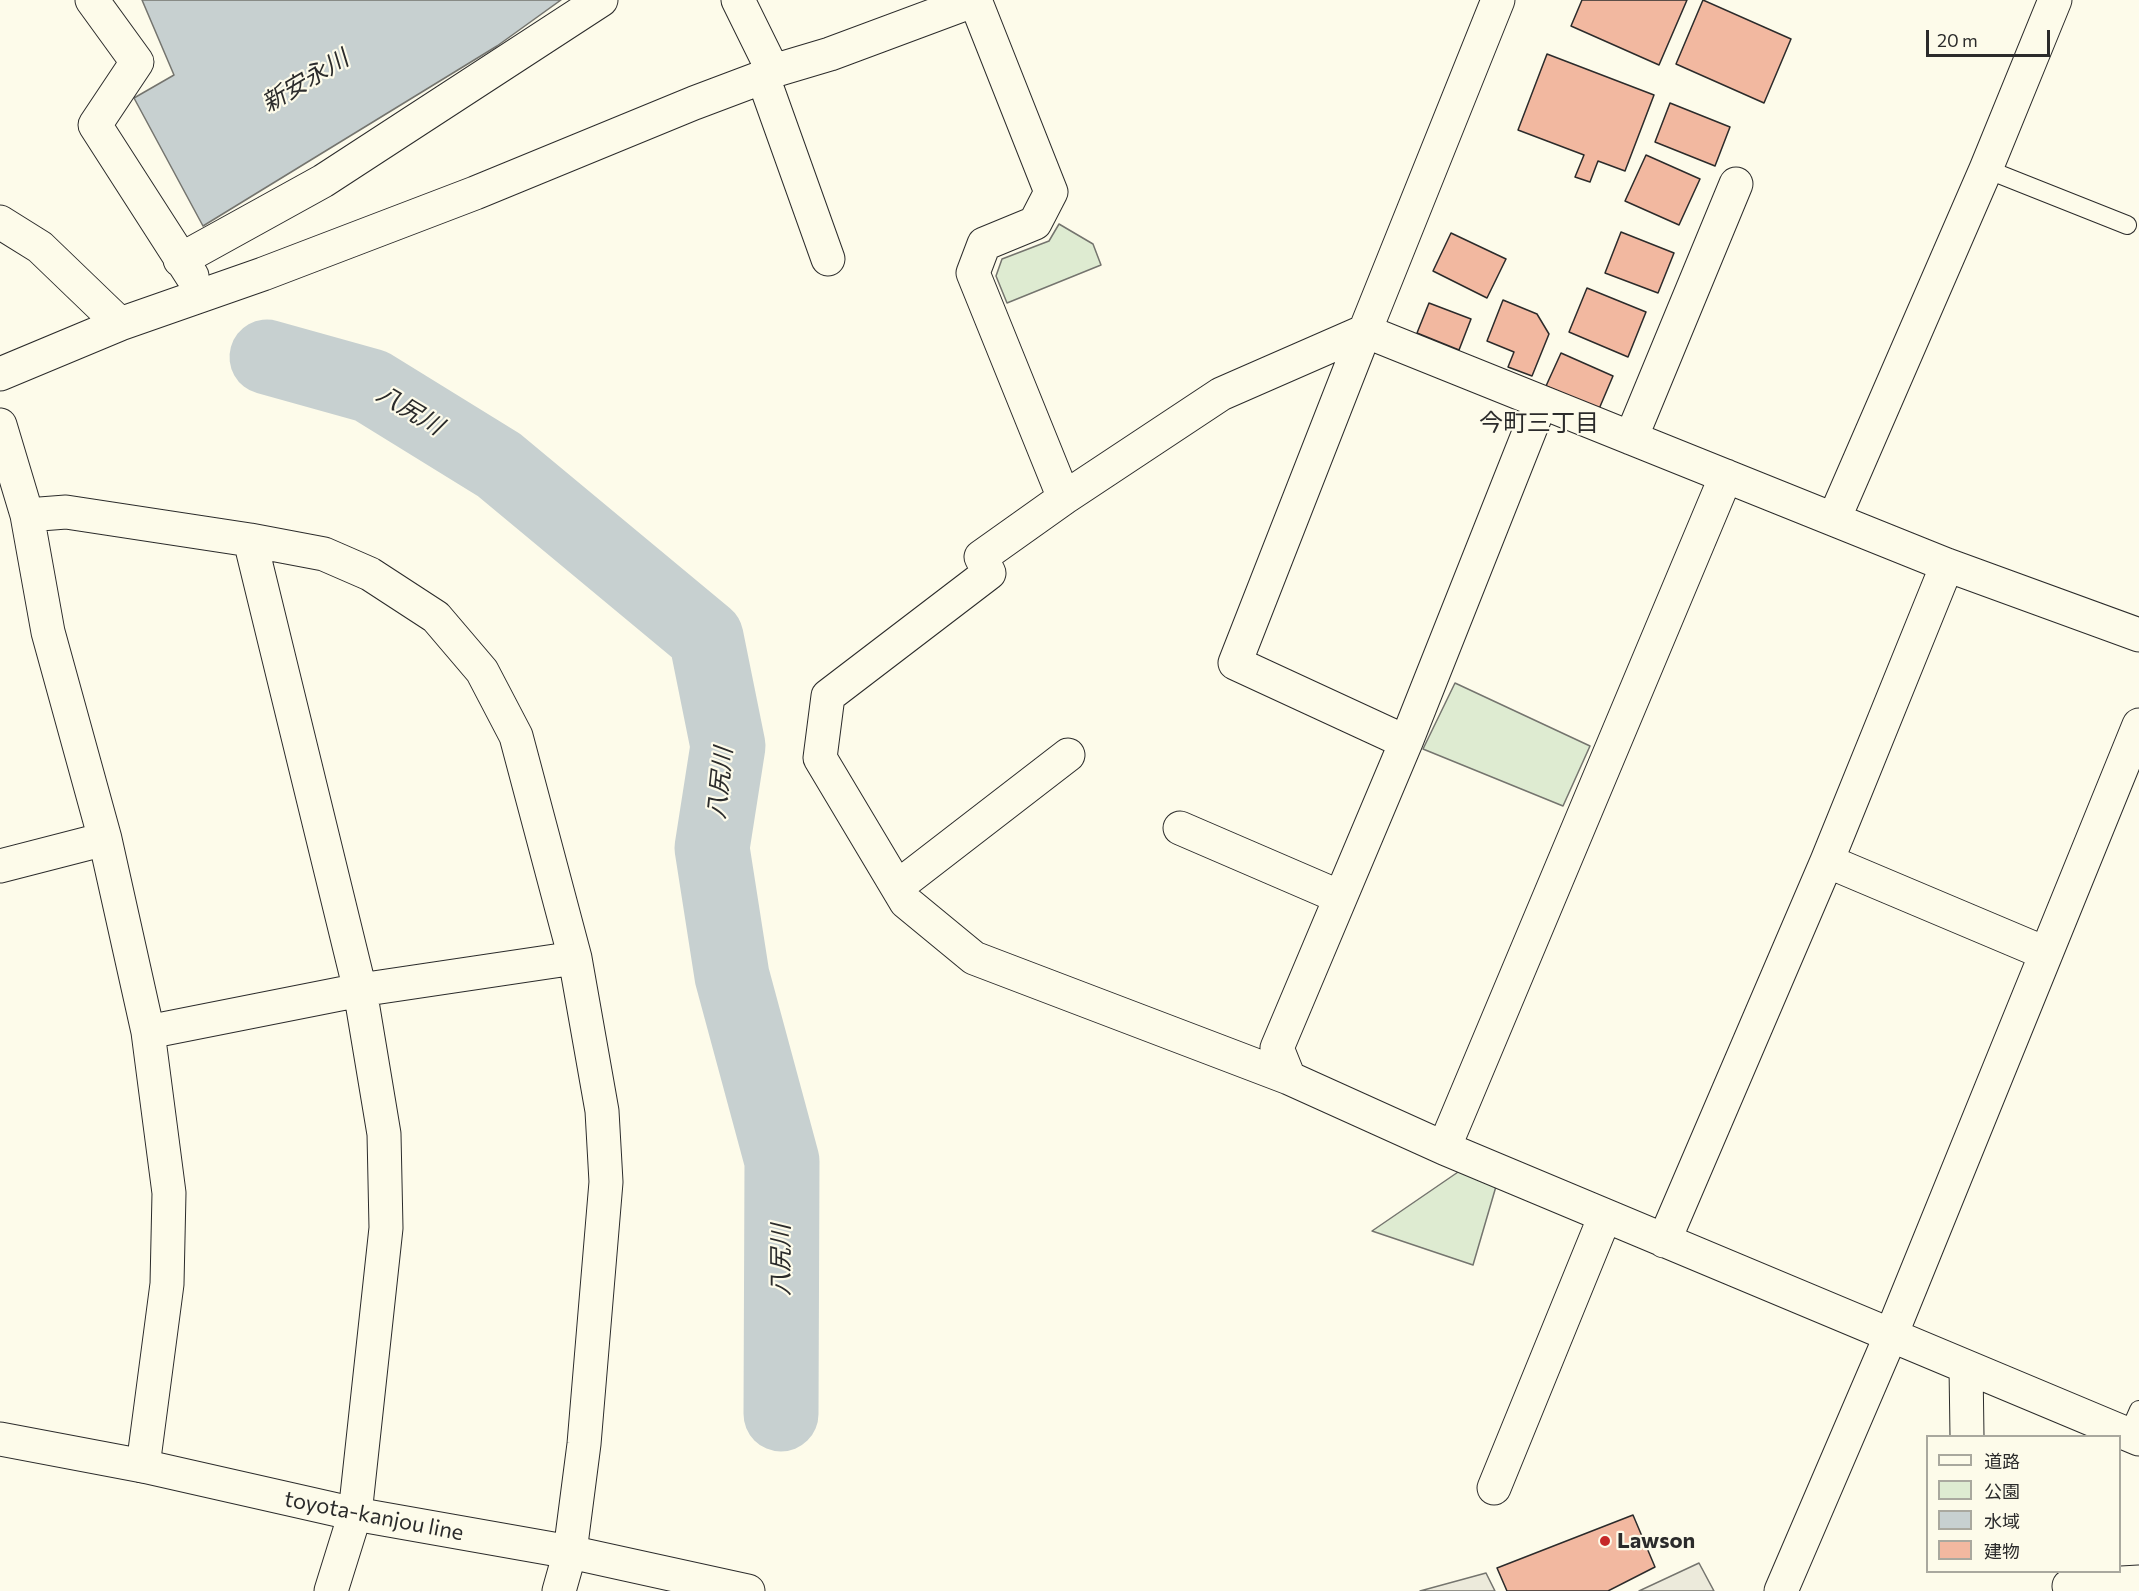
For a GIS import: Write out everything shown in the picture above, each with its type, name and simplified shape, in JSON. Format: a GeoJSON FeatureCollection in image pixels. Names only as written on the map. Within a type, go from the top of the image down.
{"type":"FeatureCollection","features":[{"type":"Feature","properties":{"kind":"street"},"geometry":{"type":"LineString","coordinates":[[92,0],[137,62],[95,125],[180,260],[206,295]]}},
{"type":"Feature","properties":{"kind":"street"},"geometry":{"type":"LineString","coordinates":[[180,260],[323,181],[601,0]]}},
{"type":"Feature","properties":{"kind":"street"},"geometry":{"type":"LineString","coordinates":[[738,0],[768,74],[828,259]]}},
{"type":"Feature","properties":{"kind":"street"},"geometry":{"type":"LineString","coordinates":[[0,375],[120,324],[206,295],[476,193],[768,74],[830,54],[975,0],[1051,192],[1035,222],[984,244],[973,273],[1064,498]]}},
{"type":"Feature","properties":{"kind":"street"},"geometry":{"type":"LineString","coordinates":[[1406,742],[1235,663],[1498,0]]}},
{"type":"Feature","properties":{"kind":"street"},"geometry":{"type":"LineString","coordinates":[[1834,519],[1986,169],[2055,0]]}},
{"type":"Feature","properties":{"kind":"street"},"geometry":{"type":"LineString","coordinates":[[1631,438],[1736,184]]}},
{"type":"Feature","properties":{"kind":"street"},"geometry":{"type":"LineString","coordinates":[[0,222],[40,247],[120,324]]}},
{"type":"Feature","properties":{"kind":"street"},"geometry":{"type":"LineString","coordinates":[[2136,1428],[1966,1367],[1444,1148],[1289,1078],[975,958],[906,902],[820,758],[828,696],[989,573],[981,557],[1064,498],[1221,394],[1365,331],[1947,565],[2139,635]]}},
{"type":"Feature","properties":{"kind":"street"},"geometry":{"type":"LineString","coordinates":[[1289,1078],[1277,1048],[1406,742],[1541,402]]}},
{"type":"Feature","properties":{"kind":"street"},"geometry":{"type":"LineString","coordinates":[[0,425],[27,515],[48,632],[105,839],[148,1032],[169,1194],[166,1284],[143,1466]]}},
{"type":"Feature","properties":{"kind":"street"},"geometry":{"type":"LineString","coordinates":[[1444,1148],[1726,476]]}},
{"type":"Feature","properties":{"kind":"street"},"geometry":{"type":"LineString","coordinates":[[27,515],[66,512],[250,540],[324,554],[370,574],[436,617],[482,671],[516,736],[575,958],[602,1111],[606,1182],[584,1444],[570,1552],[559,1591]]}},
{"type":"Feature","properties":{"kind":"street"},"geometry":{"type":"LineString","coordinates":[[250,540],[360,990],[384,1134],[386,1228],[355,1514],[331,1591]]}},
{"type":"Feature","properties":{"kind":"street"},"geometry":{"type":"LineString","coordinates":[[1664,1241],[1827,861],[1947,565]]}},
{"type":"Feature","properties":{"kind":"street"},"geometry":{"type":"LineString","coordinates":[[1781,1591],[1891,1335],[2139,725]]}},
{"type":"Feature","properties":{"kind":"street"},"geometry":{"type":"LineString","coordinates":[[897,887],[1068,755]]}},
{"type":"Feature","properties":{"kind":"street"},"geometry":{"type":"LineString","coordinates":[[1180,828],[1340,897]]}},
{"type":"Feature","properties":{"kind":"street"},"geometry":{"type":"LineString","coordinates":[[0,866],[105,839]]}},
{"type":"Feature","properties":{"kind":"street"},"geometry":{"type":"LineString","coordinates":[[1827,861],[2045,953]]}},
{"type":"Feature","properties":{"kind":"street"},"geometry":{"type":"LineString","coordinates":[[148,1032],[360,990],[575,958]]}},
{"type":"Feature","properties":{"kind":"street"},"geometry":{"type":"LineString","coordinates":[[1494,1488],[1605,1216]]}},
{"type":"Feature","properties":{"kind":"street"},"geometry":{"type":"LineString","coordinates":[[1966,1367],[1967,1435]]}},
{"type":"Feature","properties":{"kind":"street","name":"toyota-kanjou line"},"geometry":{"type":"LineString","coordinates":[[0,1439],[143,1466],[355,1514],[570,1552],[748,1591]]}},
{"type":"Feature","properties":{"kind":"street"},"geometry":{"type":"LineString","coordinates":[[2069,1586],[2139,1582]]}},
{"type":"Feature","properties":{"kind":"lane"},"geometry":{"type":"LineString","coordinates":[[1986,169],[2127,225]]}},
{"type":"Feature","properties":{"kind":"green space"},"geometry":{"type":"Polygon","coordinates":[[[1059,224],[1093,244],[1101,265],[1007,303],[996,276],[1002,259],[1049,241],[1059,224]]]}},
{"type":"Feature","properties":{"kind":"green space"},"geometry":{"type":"Polygon","coordinates":[[[1455,683],[1590,746],[1563,806],[1423,749],[1455,683]]]}},
{"type":"Feature","properties":{"kind":"green space"},"geometry":{"type":"Polygon","coordinates":[[[1461,1170],[1497,1183],[1473,1265],[1372,1231],[1461,1170]]]}},
{"type":"Feature","properties":{"kind":"shaded area"},"geometry":{"type":"Polygon","coordinates":[[[1699,1563],[1714,1591],[1639,1591],[1699,1563]]]}},
{"type":"Feature","properties":{"kind":"shaded area"},"geometry":{"type":"Polygon","coordinates":[[[1486,1573],[1495,1591],[1420,1591],[1486,1573]]]}},
{"type":"Feature","properties":{"kind":"water","name":"新安永川"},"geometry":{"type":"Polygon","coordinates":[[[142,0],[561,0],[497,46],[203,226],[134,98],[174,75],[142,0]]]}},
{"type":"Feature","properties":{"kind":"building"},"geometry":{"type":"Polygon","coordinates":[[[1582,0],[1687,0],[1659,65],[1571,26],[1582,0]]]}},
{"type":"Feature","properties":{"kind":"building"},"geometry":{"type":"Polygon","coordinates":[[[1703,0],[1791,39],[1764,103],[1676,64],[1703,0]]]}},
{"type":"Feature","properties":{"kind":"building"},"geometry":{"type":"Polygon","coordinates":[[[1547,54],[1654,95],[1625,171],[1598,161],[1590,182],[1575,177],[1584,155],[1518,130],[1547,54]]]}},
{"type":"Feature","properties":{"kind":"building"},"geometry":{"type":"Polygon","coordinates":[[[1670,103],[1730,127],[1715,166],[1655,142],[1670,103]]]}},
{"type":"Feature","properties":{"kind":"building"},"geometry":{"type":"Polygon","coordinates":[[[1646,155],[1700,179],[1679,225],[1625,201],[1646,155]]]}},
{"type":"Feature","properties":{"kind":"building"},"geometry":{"type":"Polygon","coordinates":[[[1621,232],[1674,253],[1658,293],[1605,273],[1621,232]]]}},
{"type":"Feature","properties":{"kind":"building"},"geometry":{"type":"Polygon","coordinates":[[[1451,233],[1506,259],[1487,298],[1433,271],[1451,233]]]}},
{"type":"Feature","properties":{"kind":"building"},"geometry":{"type":"Polygon","coordinates":[[[1587,288],[1646,312],[1628,357],[1569,332],[1587,288]]]}},
{"type":"Feature","properties":{"kind":"building"},"geometry":{"type":"Polygon","coordinates":[[[1503,300],[1537,314],[1549,334],[1532,376],[1508,367],[1514,352],[1487,341],[1503,300]]]}},
{"type":"Feature","properties":{"kind":"building"},"geometry":{"type":"Polygon","coordinates":[[[1429,303],[1471,319],[1459,350],[1417,333],[1429,303]]]}},
{"type":"Feature","properties":{"kind":"building"},"geometry":{"type":"Polygon","coordinates":[[[1561,353],[1613,376],[1599,409],[1546,386],[1561,353]]]}},
{"type":"Feature","properties":{"kind":"building","name":"Lawson"},"geometry":{"type":"Polygon","coordinates":[[[1633,1515],[1655,1567],[1608,1591],[1507,1591],[1497,1568],[1633,1515]]]}},
{"type":"Feature","properties":{"kind":"waterway","name":"八尻川"},"geometry":{"type":"LineString","coordinates":[[267,357],[371,386],[499,465],[706,637],[728,746],[712,848],[732,976],[782,1161],[781,1414]]}},
{"type":"Feature","properties":{"kind":"place","name":"Lawson"},"geometry":{"type":"Point","coordinates":[1605,1541]}},
{"type":"Feature","properties":{"kind":"district","name":"今町三丁目"},"geometry":{"type":"Point","coordinates":[1539,423]}}]}
